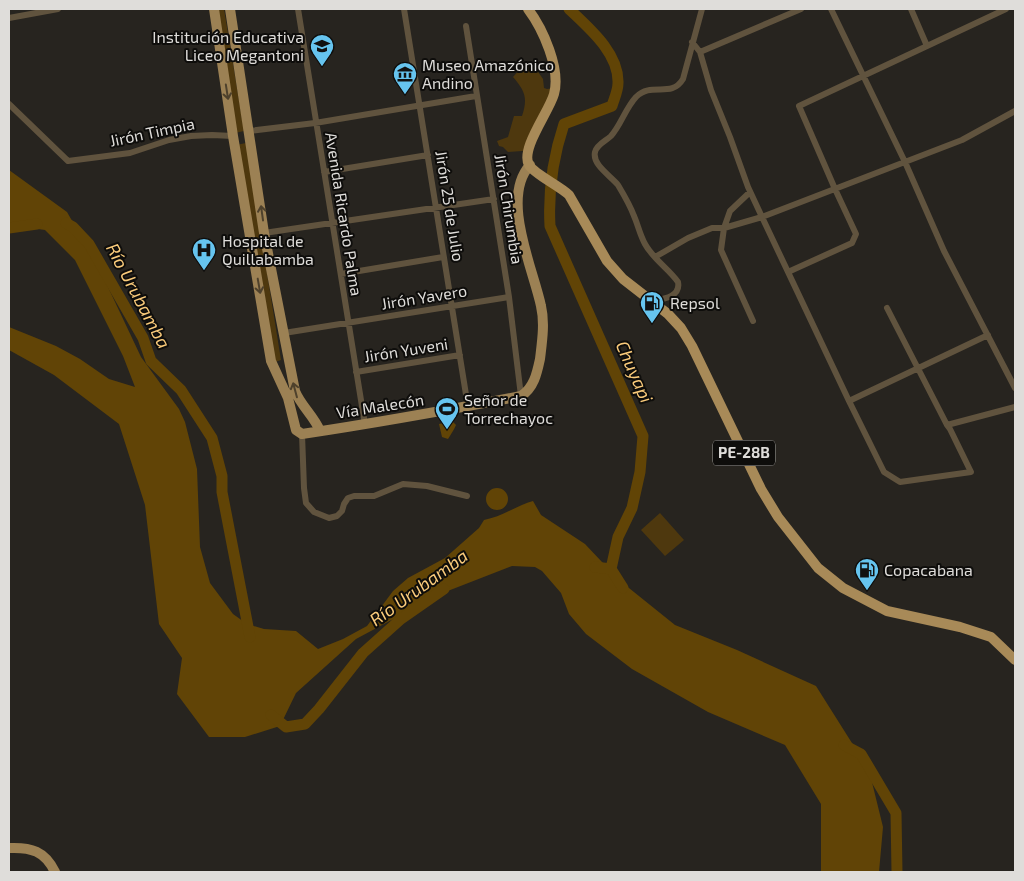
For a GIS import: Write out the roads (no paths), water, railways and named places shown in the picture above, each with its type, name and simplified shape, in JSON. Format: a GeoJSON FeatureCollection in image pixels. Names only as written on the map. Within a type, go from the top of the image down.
{"type":"FeatureCollection","features":[{"type":"Feature","properties":{"kind":"highway"},"geometry":{"type":"LineString","coordinates":[[528,9],[545,38],[556,82],[554,95],[533,139],[528,155],[530,165]]}},
{"type":"Feature","properties":{"kind":"highway","name":"PE-28B"},"geometry":{"type":"LineString","coordinates":[[530,165],[562,189],[576,205],[607,261],[623,278],[652,301],[681,328],[692,346],[761,489],[778,517],[818,568],[844,588],[887,612],[960,626],[991,637],[1015,660]]}},
{"type":"Feature","properties":{"kind":"main road"},"geometry":{"type":"LineString","coordinates":[[214,9],[233,136],[273,366],[288,398],[296,430],[302,434]]}},
{"type":"Feature","properties":{"kind":"main road"},"geometry":{"type":"LineString","coordinates":[[230,9],[264,232],[289,360],[298,399],[316,422],[320,431]]}},
{"type":"Feature","properties":{"kind":"main road"},"geometry":{"type":"LineString","coordinates":[[521,396],[528,392],[538,368],[543,321],[541,305],[529,267],[516,204],[521,176],[530,165]]}},
{"type":"Feature","properties":{"kind":"main road"},"geometry":{"type":"LineString","coordinates":[[273,366],[289,360]]}},
{"type":"Feature","properties":{"kind":"main road","name":"Vía Malecón"},"geometry":{"type":"LineString","coordinates":[[302,434],[365,425],[521,396]]}},
{"type":"Feature","properties":{"kind":"main road"},"geometry":{"type":"LineString","coordinates":[[9,848],[28,848],[39,853],[50,863],[55,872]]}},
{"type":"Feature","properties":{"kind":"street"},"geometry":{"type":"LineString","coordinates":[[9,18],[58,9]]}},
{"type":"Feature","properties":{"kind":"street","name":"Avenida Ricardo Palma"},"geometry":{"type":"LineString","coordinates":[[298,9],[365,425]]}},
{"type":"Feature","properties":{"kind":"street","name":"Jirón 25 de Julio"},"geometry":{"type":"LineString","coordinates":[[404,9],[468,407]]}},
{"type":"Feature","properties":{"kind":"street"},"geometry":{"type":"LineString","coordinates":[[652,301],[672,295],[678,291],[679,286],[675,277],[646,246],[624,194],[614,180],[598,165],[595,151],[614,132],[625,112],[642,92],[651,89],[670,90],[680,84],[702,9]]}},
{"type":"Feature","properties":{"kind":"street"},"geometry":{"type":"LineString","coordinates":[[700,52],[801,9]]}},
{"type":"Feature","properties":{"kind":"street"},"geometry":{"type":"LineString","coordinates":[[831,9],[905,162],[944,250],[1015,388]]}},
{"type":"Feature","properties":{"kind":"street"},"geometry":{"type":"LineString","coordinates":[[911,9],[927,46]]}},
{"type":"Feature","properties":{"kind":"street"},"geometry":{"type":"LineString","coordinates":[[788,272],[852,243],[856,234],[834,189],[799,106],[1006,9]]}},
{"type":"Feature","properties":{"kind":"street","name":"Jirón Chirumbia"},"geometry":{"type":"LineString","coordinates":[[466,26],[509,297],[521,396]]}},
{"type":"Feature","properties":{"kind":"street"},"geometry":{"type":"LineString","coordinates":[[692,42],[700,52],[711,90],[750,192],[848,401],[884,472],[900,482],[971,472],[887,308]]}},
{"type":"Feature","properties":{"kind":"street"},"geometry":{"type":"LineString","coordinates":[[249,131],[315,123],[476,96]]}},
{"type":"Feature","properties":{"kind":"street","name":"Jirón Timpia"},"geometry":{"type":"LineString","coordinates":[[9,104],[68,160],[130,153],[169,140],[190,136],[212,134],[233,136]]}},
{"type":"Feature","properties":{"kind":"street"},"geometry":{"type":"LineString","coordinates":[[655,256],[688,238],[712,228],[724,228],[762,218],[962,140],[1015,111]]}},
{"type":"Feature","properties":{"kind":"street"},"geometry":{"type":"LineString","coordinates":[[324,172],[428,155]]}},
{"type":"Feature","properties":{"kind":"street"},"geometry":{"type":"LineString","coordinates":[[750,192],[730,212],[724,228],[722,250],[753,321]]}},
{"type":"Feature","properties":{"kind":"street"},"geometry":{"type":"LineString","coordinates":[[264,232],[494,199]]}},
{"type":"Feature","properties":{"kind":"street"},"geometry":{"type":"LineString","coordinates":[[340,274],[443,257]]}},
{"type":"Feature","properties":{"kind":"street","name":"Jirón Yavero"},"geometry":{"type":"LineString","coordinates":[[284,333],[509,297]]}},
{"type":"Feature","properties":{"kind":"street"},"geometry":{"type":"LineString","coordinates":[[848,401],[988,336]]}},
{"type":"Feature","properties":{"kind":"street","name":"Jirón Yuveni"},"geometry":{"type":"LineString","coordinates":[[356,372],[460,355]]}},
{"type":"Feature","properties":{"kind":"street"},"geometry":{"type":"LineString","coordinates":[[947,425],[1015,407]]}},
{"type":"Feature","properties":{"kind":"street"},"geometry":{"type":"LineString","coordinates":[[302,434],[306,503],[314,512],[329,518],[337,516],[342,511],[348,498],[364,495],[374,496],[403,484],[427,486],[467,496]]}},
{"type":"Feature","properties":{"kind":"water"},"geometry":{"type":"Polygon","coordinates":[[[9,170],[67,212],[99,268],[141,357],[179,409],[185,422],[197,469],[200,547],[210,583],[233,614],[247,624],[264,629],[296,631],[318,649],[343,639],[367,626],[393,591],[408,578],[445,558],[479,528],[484,520],[533,501],[541,515],[585,544],[619,580],[675,625],[737,650],[816,686],[869,770],[883,827],[879,872],[821,872],[821,804],[785,745],[708,712],[632,669],[586,634],[569,614],[561,593],[542,571],[535,567],[512,566],[440,594],[356,639],[296,693],[280,726],[245,737],[209,737],[177,694],[182,658],[159,624],[145,505],[119,424],[54,375],[9,350],[9,327],[56,346],[80,359],[109,379],[135,387],[123,356],[75,260],[45,230],[9,225],[9,170]]]}},
{"type":"Feature","properties":{"kind":"water","name":"Señor de Torrechayoc"},"geometry":{"type":"Polygon","coordinates":[[[452,421],[456,425],[450,436],[448,439],[442,437],[439,424],[452,421]]]}},
{"type":"Feature","properties":{"kind":"water"},"geometry":{"type":"Polygon","coordinates":[[[497,488],[505,491],[508,499],[505,507],[497,510],[489,507],[486,499],[489,491],[497,488]]]}},
{"type":"Feature","properties":{"kind":"waterway","name":"Chuyapi"},"geometry":{"type":"LineString","coordinates":[[569,9],[594,33],[608,51],[614,61],[618,83],[612,106],[564,124],[552,174],[550,200],[550,226],[643,436],[640,472],[632,508],[618,537],[611,569]]}},
{"type":"Feature","properties":{"kind":"waterway","name":"Río Urubamba"},"geometry":{"type":"LineString","coordinates":[[66,223],[73,227],[89,244],[143,338],[151,361],[181,390],[212,438],[222,476],[222,492],[250,637]]}},
{"type":"Feature","properties":{"kind":"waterway"},"geometry":{"type":"LineString","coordinates":[[9,228],[37,224]]}},
{"type":"Feature","properties":{"kind":"waterway","name":"Río Urubamba"},"geometry":{"type":"LineString","coordinates":[[595,567],[611,569],[623,588]]}},
{"type":"Feature","properties":{"kind":"waterway","name":"Río Urubamba"},"geometry":{"type":"LineString","coordinates":[[271,715],[286,727],[305,724],[363,653],[401,619],[444,589]]}},
{"type":"Feature","properties":{"kind":"waterway","name":"Río Urubamba"},"geometry":{"type":"LineString","coordinates":[[844,745],[861,754],[896,813],[897,872]]}},
{"type":"Feature","properties":{"kind":"place","name":"Institución Educativa Liceo Megantoni"},"geometry":{"type":"Point","coordinates":[322,67]}},
{"type":"Feature","properties":{"kind":"place","name":"Museo Amazónico Andino"},"geometry":{"type":"Point","coordinates":[405,95]}},
{"type":"Feature","properties":{"kind":"place","name":"Hospital de Quillabamba"},"geometry":{"type":"Point","coordinates":[204,271]}},
{"type":"Feature","properties":{"kind":"place","name":"Repsol"},"geometry":{"type":"Point","coordinates":[652,324]}},
{"type":"Feature","properties":{"kind":"place","name":"Señor de Torrechayoc"},"geometry":{"type":"Point","coordinates":[447,430]}},
{"type":"Feature","properties":{"kind":"place","name":"Copacabana"},"geometry":{"type":"Point","coordinates":[867,591]}}]}
